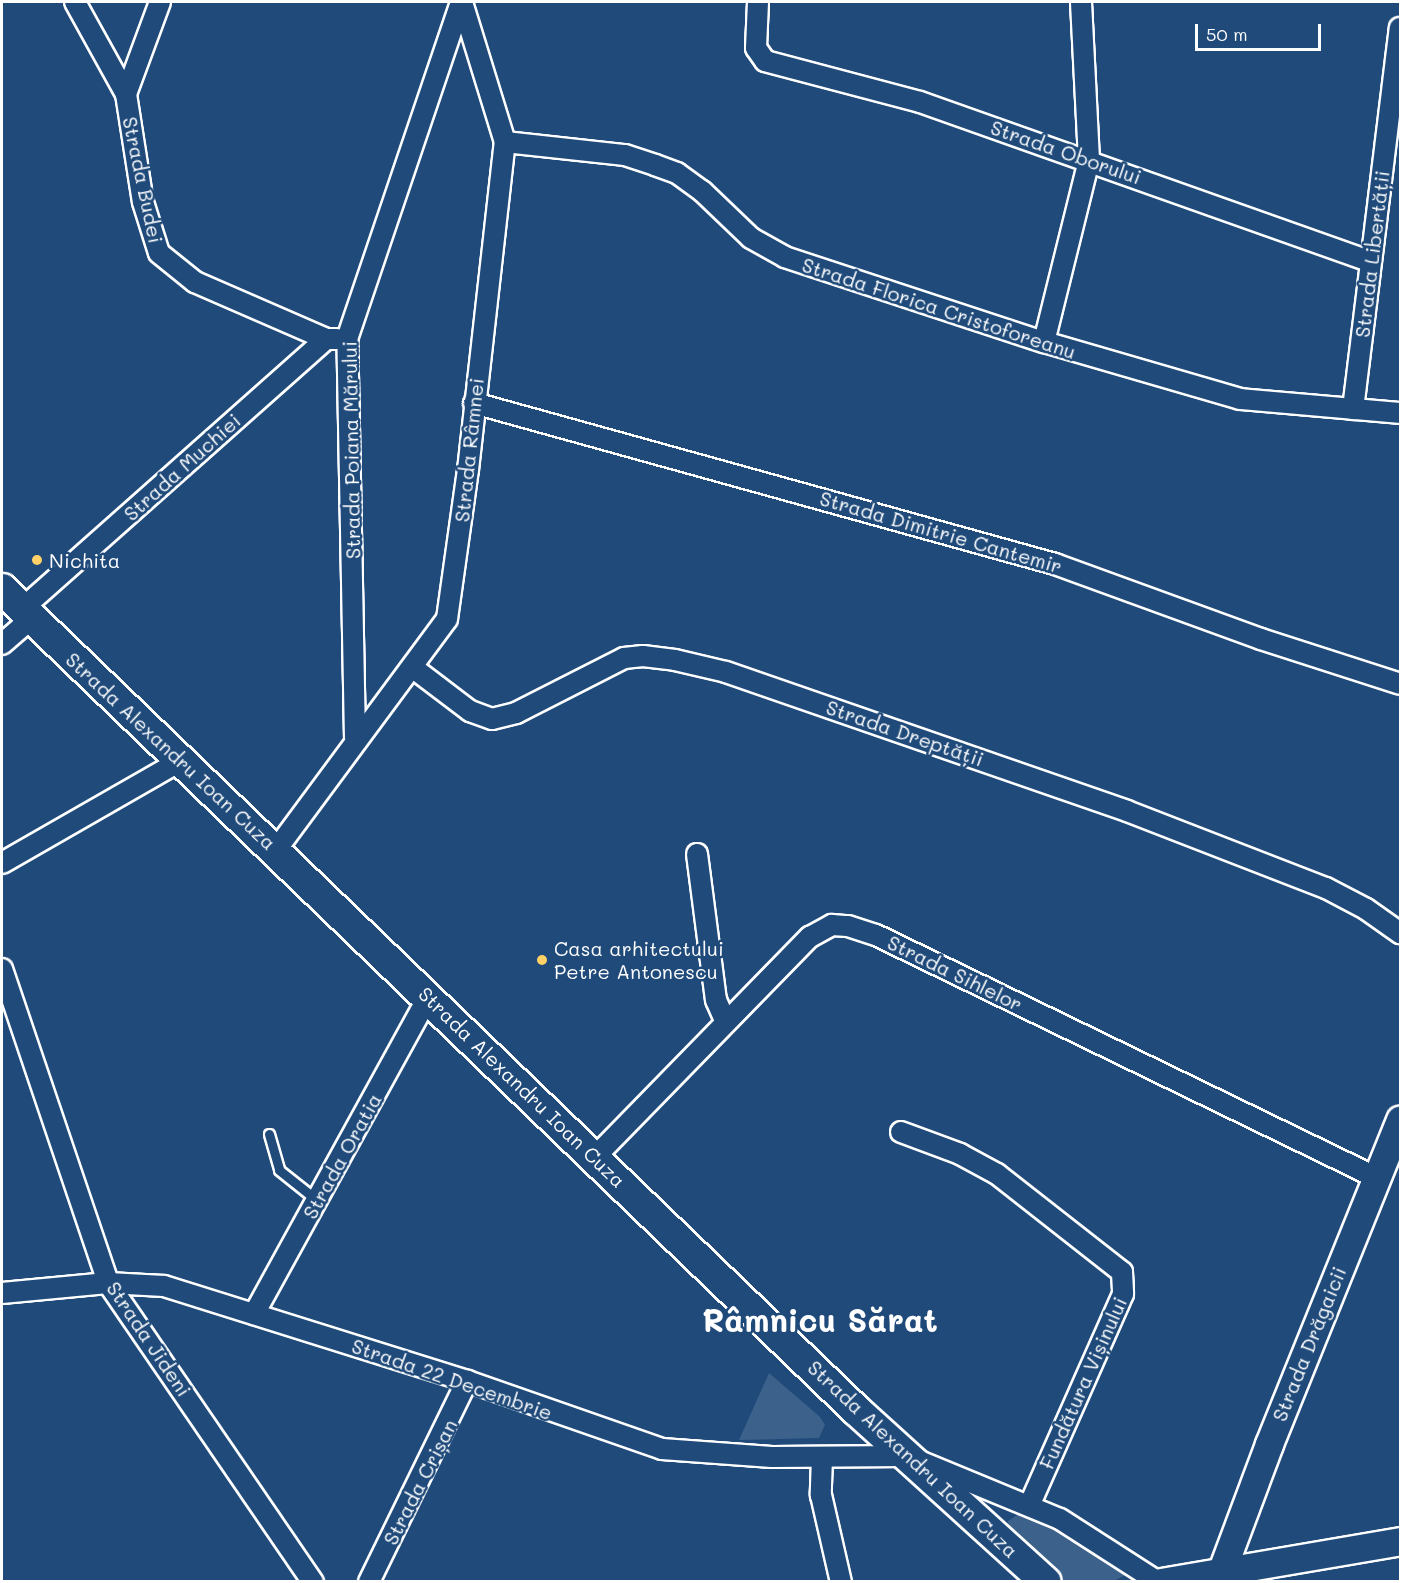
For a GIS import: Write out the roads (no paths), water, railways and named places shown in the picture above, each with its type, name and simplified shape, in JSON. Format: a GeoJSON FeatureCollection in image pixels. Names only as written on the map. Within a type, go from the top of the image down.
{"type":"FeatureCollection","features":[{"type":"Feature","properties":{"kind":"main road","name":"Strada Alexandru Ioan Cuza"},"geometry":{"type":"LineString","coordinates":[[18,605],[906,1456],[1046,1581]]}},
{"type":"Feature","properties":{"kind":"street","name":"Strada Budei"},"geometry":{"type":"LineString","coordinates":[[75,2],[126,94],[143,202],[159,253],[195,282],[326,339]]}},
{"type":"Feature","properties":{"kind":"street"},"geometry":{"type":"LineString","coordinates":[[126,94],[160,2]]}},
{"type":"Feature","properties":{"kind":"street","name":"Strada Râmnei"},"geometry":{"type":"LineString","coordinates":[[276,850],[355,738],[447,619],[505,142],[462,2]]}},
{"type":"Feature","properties":{"kind":"street","name":"Strada Poiana Mărului"},"geometry":{"type":"LineString","coordinates":[[355,738],[347,339],[462,2]]}},
{"type":"Feature","properties":{"kind":"street","name":"Strada Oborului"},"geometry":{"type":"LineString","coordinates":[[759,2],[759,56],[775,64],[920,102],[1370,261]]}},
{"type":"Feature","properties":{"kind":"street"},"geometry":{"type":"LineString","coordinates":[[1044,342],[1089,160],[1081,2]]}},
{"type":"Feature","properties":{"kind":"street","name":"Strada Libertății"},"geometry":{"type":"LineString","coordinates":[[1353,409],[1370,261],[1397,92],[1401,28]]}},
{"type":"Feature","properties":{"kind":"street","name":"Strada Florica Cristoforeanu"},"geometry":{"type":"LineString","coordinates":[[505,142],[625,154],[656,165],[677,173],[702,191],[751,238],[785,257],[1044,342],[1222,395],[1401,413]]}},
{"type":"Feature","properties":{"kind":"street"},"geometry":{"type":"LineString","coordinates":[[326,339],[347,339]]}},
{"type":"Feature","properties":{"kind":"street","name":"Strada Muchiei"},"geometry":{"type":"LineString","coordinates":[[2,644],[18,605],[326,339]]}},
{"type":"Feature","properties":{"kind":"street","name":"Strada Dimitrie Cantemir"},"geometry":{"type":"LineString","coordinates":[[474,403],[1055,564],[1261,639],[1401,684]]}},
{"type":"Feature","properties":{"kind":"street","name":"Strada Dreptății"},"geometry":{"type":"LineString","coordinates":[[412,667],[470,711],[492,719],[516,713],[624,658],[643,656],[675,660],[726,672],[1148,819],[1326,888],[1399,930]]}},
{"type":"Feature","properties":{"kind":"street"},"geometry":{"type":"LineString","coordinates":[[2,863],[182,760]]}},
{"type":"Feature","properties":{"kind":"street"},"geometry":{"type":"LineString","coordinates":[[697,854],[716,1000],[725,1020]]}},
{"type":"Feature","properties":{"kind":"street","name":"Strada Sihlelor"},"geometry":{"type":"LineString","coordinates":[[595,1157],[725,1020],[810,937],[832,925],[848,926],[876,935],[1375,1177]]}},
{"type":"Feature","properties":{"kind":"street","name":"Strada Jideni"},"geometry":{"type":"LineString","coordinates":[[2,969],[108,1283],[313,1581]]}},
{"type":"Feature","properties":{"kind":"street","name":"Strada Oratia"},"geometry":{"type":"LineString","coordinates":[[254,1314],[428,998]]}},
{"type":"Feature","properties":{"kind":"street","name":"Strada Drăgaicii"},"geometry":{"type":"LineString","coordinates":[[1221,1576],[1375,1177],[1401,1119]]}},
{"type":"Feature","properties":{"kind":"street","name":"Fundătura Vișinului"},"geometry":{"type":"LineString","coordinates":[[901,1132],[960,1154],[997,1174],[1122,1272],[1123,1294],[1030,1504]]}},
{"type":"Feature","properties":{"kind":"street","name":"Strada 22 Decembrie"},"geometry":{"type":"LineString","coordinates":[[2,1293],[108,1283],[164,1286],[467,1381],[662,1449],[710,1455],[822,1458],[906,1456]]}},
{"type":"Feature","properties":{"kind":"street","name":"Strada Crișan"},"geometry":{"type":"LineString","coordinates":[[369,1581],[467,1381]]}},
{"type":"Feature","properties":{"kind":"street"},"geometry":{"type":"LineString","coordinates":[[906,1456],[1030,1504],[1160,1581],[1221,1576],[1401,1541]]}},
{"type":"Feature","properties":{"kind":"street"},"geometry":{"type":"LineString","coordinates":[[822,1458],[821,1495],[841,1581]]}},
{"type":"Feature","properties":{"kind":"lane"},"geometry":{"type":"LineString","coordinates":[[269,1134],[279,1170],[318,1201]]}},
{"type":"Feature","properties":{"kind":"place","name":"Nichita"},"geometry":{"type":"Point","coordinates":[37,560]}},
{"type":"Feature","properties":{"kind":"place","name":"Casa arhitectului Petre Antonescu"},"geometry":{"type":"Point","coordinates":[542,960]}},
{"type":"Feature","properties":{"kind":"district","name":"Râmnicu Sărat"},"geometry":{"type":"Point","coordinates":[820,1319]}}]}
